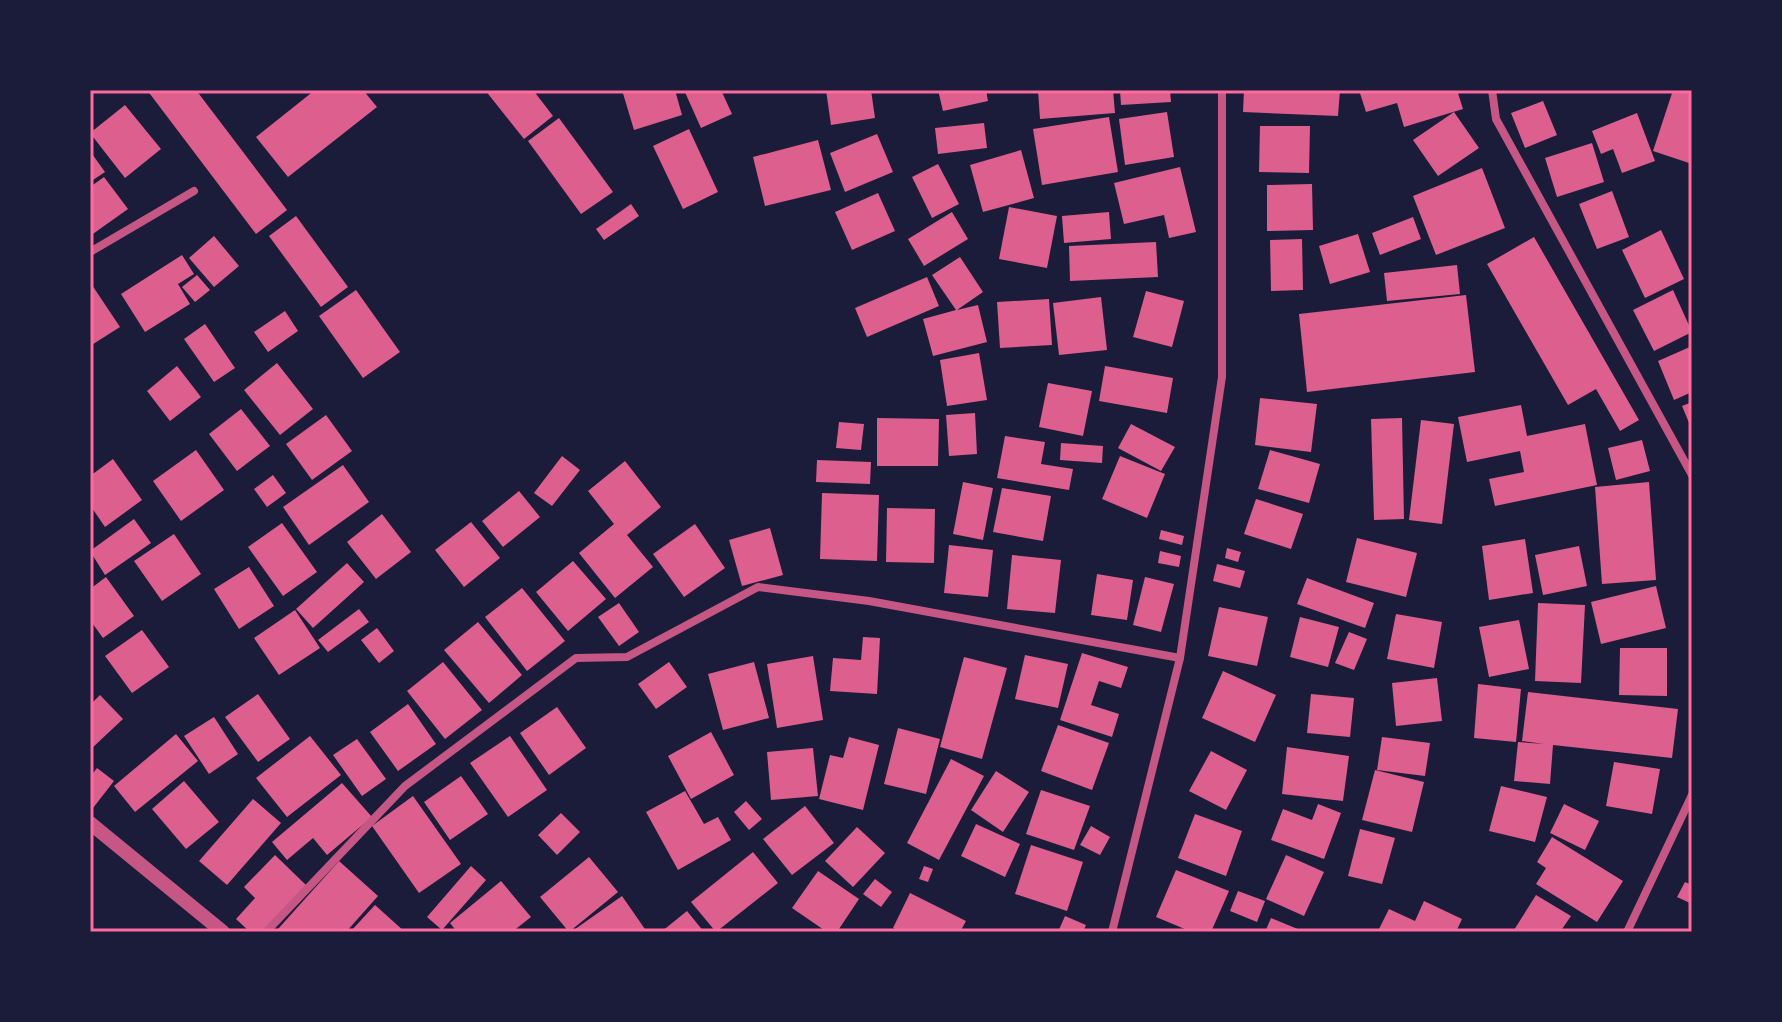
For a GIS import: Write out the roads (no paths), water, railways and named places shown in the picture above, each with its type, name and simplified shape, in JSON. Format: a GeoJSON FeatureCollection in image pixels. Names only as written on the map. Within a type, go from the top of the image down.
{"type":"FeatureCollection","features":[{"type":"Feature","properties":{"kind":"street"},"geometry":{"type":"LineString","coordinates":[[1112,932],[1180,658],[1222,377],[1222,90]]}},
{"type":"Feature","properties":{"kind":"street"},"geometry":{"type":"LineString","coordinates":[[1492,90],[1496,119],[1692,475]]}},
{"type":"Feature","properties":{"kind":"street"},"geometry":{"type":"LineString","coordinates":[[90,252],[194,191]]}},
{"type":"Feature","properties":{"kind":"street"},"geometry":{"type":"LineString","coordinates":[[266,932],[405,786],[576,658],[627,657],[758,587],[869,601],[1180,658]]}},
{"type":"Feature","properties":{"kind":"street"},"geometry":{"type":"LineString","coordinates":[[1627,932],[1692,795]]}},
{"type":"Feature","properties":{"kind":"street"},"geometry":{"type":"LineString","coordinates":[[90,823],[223,932]]}}]}
